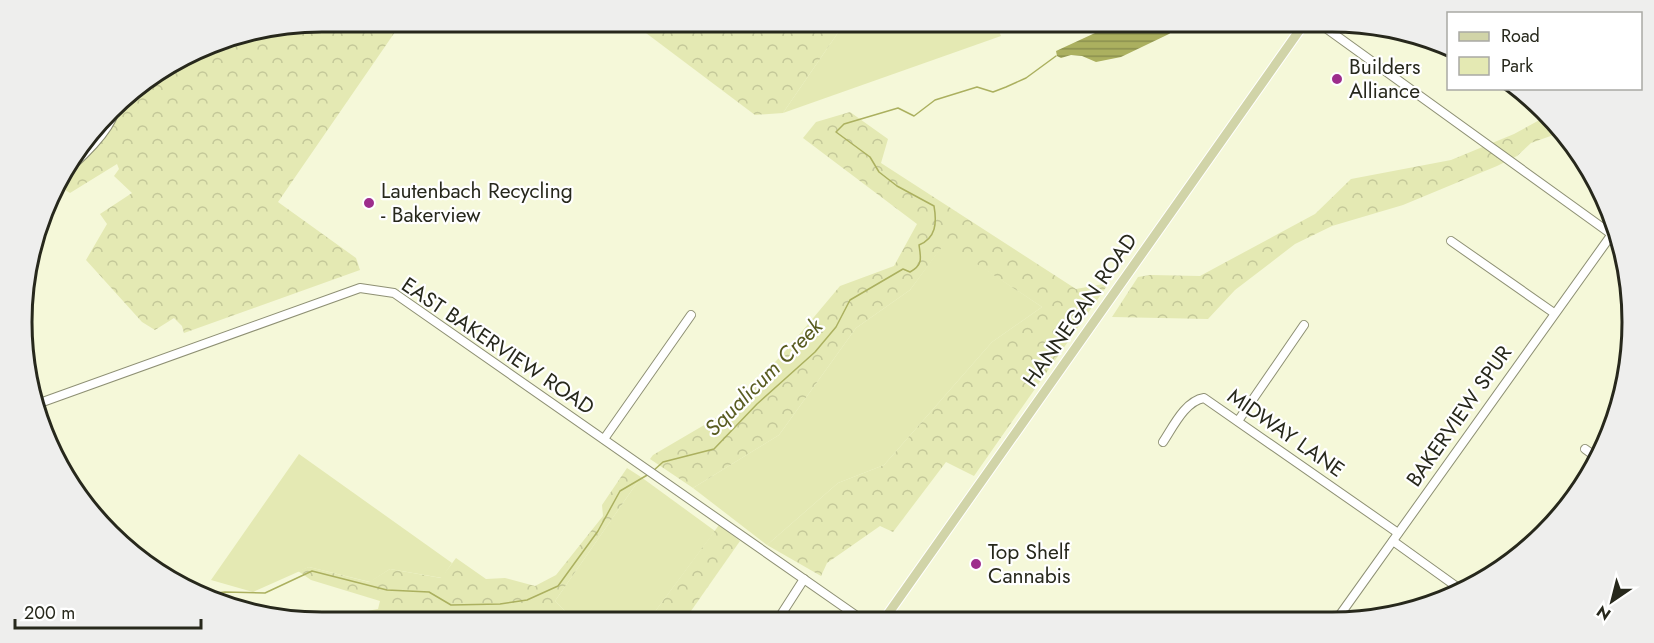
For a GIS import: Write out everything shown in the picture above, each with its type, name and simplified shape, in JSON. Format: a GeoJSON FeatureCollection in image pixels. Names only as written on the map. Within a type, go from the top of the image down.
{"type":"FeatureCollection","features":[{"type":"Feature","properties":{"kind":"main road","name":"HANNEGAN ROAD"},"geometry":{"type":"LineString","coordinates":[[890,612],[1298,32]]}},
{"type":"Feature","properties":{"kind":"street"},"geometry":{"type":"LineString","coordinates":[[1331,32],[1608,232]]}},
{"type":"Feature","properties":{"kind":"street"},"geometry":{"type":"LineString","coordinates":[[85,153],[93,146],[104,129]]}},
{"type":"Feature","properties":{"kind":"street","name":"BAKERVIEW SPUR"},"geometry":{"type":"LineString","coordinates":[[1343,611],[1554,313],[1610,238]]}},
{"type":"Feature","properties":{"kind":"street"},"geometry":{"type":"LineString","coordinates":[[1451,241],[1554,313]]}},
{"type":"Feature","properties":{"kind":"street","name":"EAST BAKERVIEW ROAD"},"geometry":{"type":"LineString","coordinates":[[43,402],[360,288],[394,293],[851,612]]}},
{"type":"Feature","properties":{"kind":"street"},"geometry":{"type":"LineString","coordinates":[[604,439],[692,315]]}},
{"type":"Feature","properties":{"kind":"street"},"geometry":{"type":"LineString","coordinates":[[1238,421],[1304,325]]}},
{"type":"Feature","properties":{"kind":"street","name":"MIDWAY LANE"},"geometry":{"type":"LineString","coordinates":[[1162,442],[1189,406],[1196,399],[1204,398],[1398,533]]}},
{"type":"Feature","properties":{"kind":"street"},"geometry":{"type":"LineString","coordinates":[[1585,450],[1591,454]]}},
{"type":"Feature","properties":{"kind":"street"},"geometry":{"type":"LineString","coordinates":[[1393,541],[1455,584]]}},
{"type":"Feature","properties":{"kind":"street"},"geometry":{"type":"LineString","coordinates":[[783,612],[804,579]]}},
{"type":"Feature","properties":{"kind":"green space"},"geometry":{"type":"Polygon","coordinates":[[[303,32],[395,32],[278,202],[356,258],[360,270],[184,333],[182,326],[174,318],[155,330],[142,322],[86,260],[107,224],[100,214],[132,193],[114,176],[119,169],[117,164],[70,193],[63,189],[78,163],[96,147],[118,115],[145,91],[176,70],[193,61],[246,41],[303,32]]]}},
{"type":"Feature","properties":{"kind":"green space"},"geometry":{"type":"Polygon","coordinates":[[[645,32],[838,32],[783,113],[755,115],[645,32]]]}},
{"type":"Feature","properties":{"kind":"green space"},"geometry":{"type":"Polygon","coordinates":[[[838,32],[999,32],[1001,36],[783,113],[838,32]]]}},
{"type":"Feature","properties":{"kind":"green space"},"geometry":{"type":"Polygon","coordinates":[[[850,112],[888,139],[881,163],[1076,289],[1109,283],[974,476],[946,462],[893,532],[880,526],[827,563],[821,576],[767,545],[838,483],[884,465],[992,342],[1042,307],[945,243],[910,290],[856,328],[779,435],[693,488],[650,459],[653,455],[723,414],[783,354],[840,286],[894,266],[917,224],[803,138],[816,122],[850,112]]]}},
{"type":"Feature","properties":{"kind":"green space"},"geometry":{"type":"Polygon","coordinates":[[[1541,119],[1555,135],[1531,143],[1517,156],[1497,166],[1403,205],[1332,226],[1295,244],[1235,290],[1208,319],[1112,317],[1138,277],[1150,275],[1200,276],[1315,214],[1351,179],[1451,160],[1514,134],[1541,119]]]}},
{"type":"Feature","properties":{"kind":"green space"},"geometry":{"type":"Polygon","coordinates":[[[945,242],[1042,307],[992,342],[884,465],[838,483],[767,545],[693,488],[779,435],[856,328],[910,290],[945,242]]]}},
{"type":"Feature","properties":{"kind":"green space"},"geometry":{"type":"Polygon","coordinates":[[[299,454],[452,563],[442,578],[390,569],[370,582],[309,567],[253,592],[211,580],[299,454]]]}},
{"type":"Feature","properties":{"kind":"green space"},"geometry":{"type":"Polygon","coordinates":[[[627,468],[641,477],[555,601],[566,612],[362,612],[378,609],[380,601],[311,580],[298,571],[309,567],[369,582],[390,569],[441,578],[456,558],[486,579],[505,578],[535,586],[556,575],[603,516],[602,505],[627,468]]]}},
{"type":"Feature","properties":{"kind":"green space"},"geometry":{"type":"Polygon","coordinates":[[[641,477],[715,531],[655,612],[566,612],[555,601],[641,477]]]}},
{"type":"Feature","properties":{"kind":"green space"},"geometry":{"type":"Polygon","coordinates":[[[719,525],[740,541],[690,612],[655,612],[719,525]]]}},
{"type":"Feature","properties":{"kind":"shaded area"},"geometry":{"type":"Polygon","coordinates":[[[1097,32],[1171,32],[1121,57],[1096,62],[1082,56],[1071,55],[1061,58],[1057,56],[1056,51],[1097,32]]]}},
{"type":"Feature","properties":{"kind":"waterway","name":"Squalicum Creek"},"geometry":{"type":"LineString","coordinates":[[653,471],[663,462],[714,449],[757,404],[815,352],[836,327],[850,300],[903,269],[910,272],[919,264],[919,245],[929,238],[934,229],[934,206],[897,186],[879,172],[870,157],[836,132],[844,124],[898,108],[914,116],[935,100],[977,87],[993,92],[1026,78],[1056,56]]}},
{"type":"Feature","properties":{"kind":"waterway","name":"Squalicum Creek"},"geometry":{"type":"LineString","coordinates":[[220,593],[265,593],[312,571],[387,590],[429,592],[451,605],[500,604],[527,600],[558,586],[598,531],[620,491],[649,474]]}},
{"type":"Feature","properties":{"kind":"place","name":"Builders Alliance"},"geometry":{"type":"Point","coordinates":[1337,79]}},
{"type":"Feature","properties":{"kind":"place","name":"Lautenbach Recycling - Bakerview"},"geometry":{"type":"Point","coordinates":[369,203]}},
{"type":"Feature","properties":{"kind":"place","name":"Top Shelf Cannabis"},"geometry":{"type":"Point","coordinates":[976,564]}}]}
